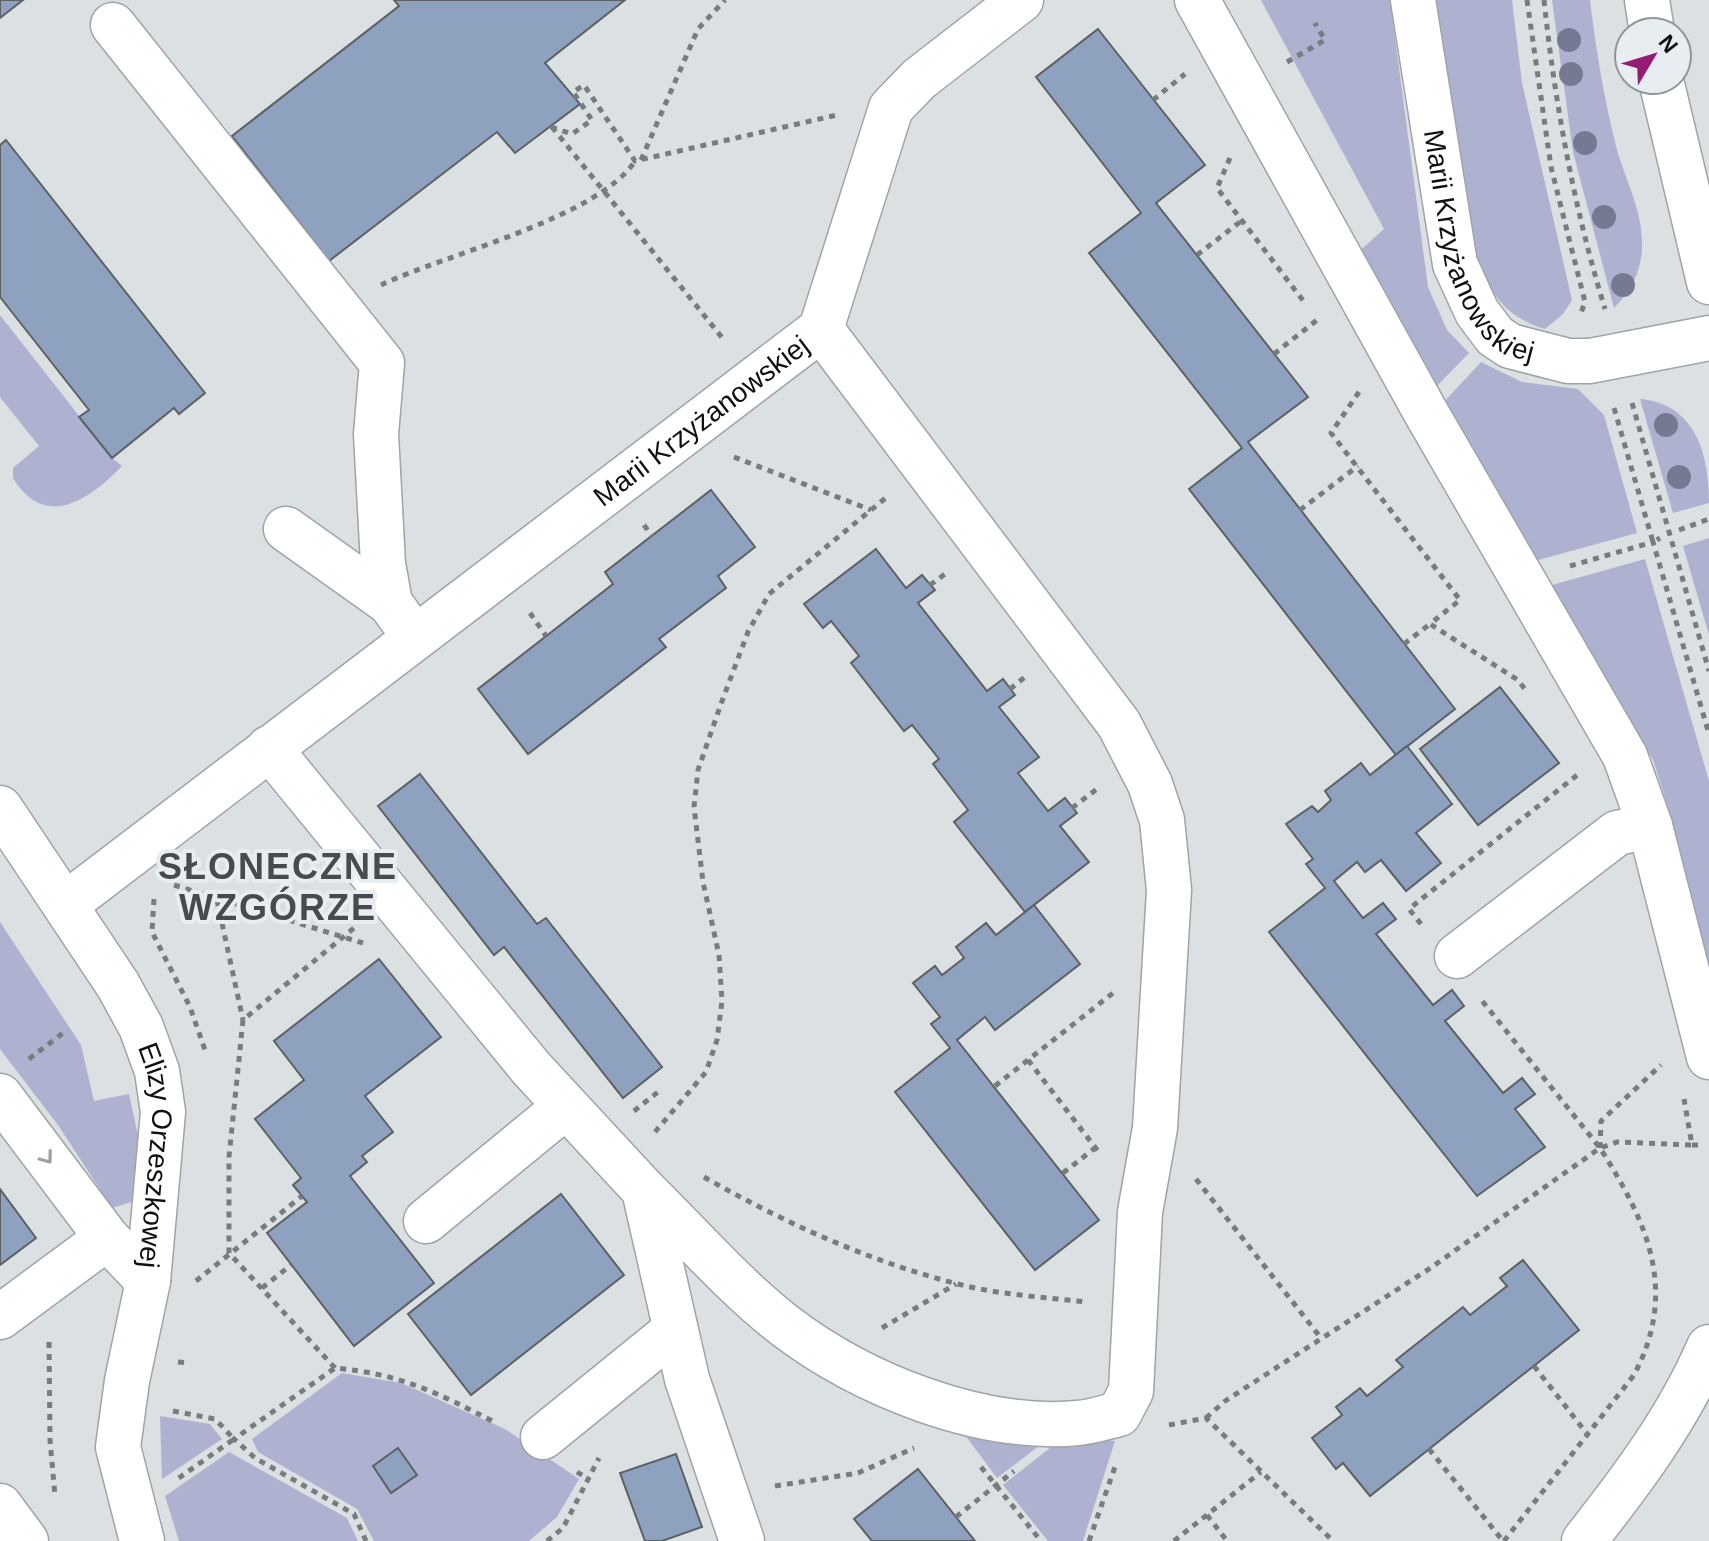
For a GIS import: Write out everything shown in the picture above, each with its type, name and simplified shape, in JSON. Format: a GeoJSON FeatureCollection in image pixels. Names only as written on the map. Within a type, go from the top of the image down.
{"type":"FeatureCollection","features":[{"type":"Feature","properties":{"kind":"street","name":"Marii Krzyżanowskiej"},"geometry":{"type":"LineString","coordinates":[[66,904],[269,748],[402,620],[678,436],[821,329],[891,108],[919,79],[1021,0]]}},
{"type":"Feature","properties":{"kind":"street"},"geometry":{"type":"LineString","coordinates":[[1197,0],[1425,411],[1625,756],[1650,826],[1696,1074]]}},
{"type":"Feature","properties":{"kind":"street","name":"Marii Krzyżanowskiej"},"geometry":{"type":"LineString","coordinates":[[1413,0],[1455,264],[1477,312],[1495,336],[1510,346],[1568,361],[1590,361],[1709,338]]}},
{"type":"Feature","properties":{"kind":"street"},"geometry":{"type":"LineString","coordinates":[[113,25],[382,363],[376,434],[378,497],[402,620]]}},
{"type":"Feature","properties":{"kind":"street"},"geometry":{"type":"LineString","coordinates":[[1665,96],[1709,282]]}},
{"type":"Feature","properties":{"kind":"street"},"geometry":{"type":"LineString","coordinates":[[269,748],[565,1107],[644,1190],[783,1324],[853,1371],[939,1403],[1029,1422],[1129,1422],[1141,1206],[1155,1128],[1169,890],[1162,820],[1150,784],[1119,724],[821,329]]}},
{"type":"Feature","properties":{"kind":"street"},"geometry":{"type":"LineString","coordinates":[[286,529],[402,620]]}},
{"type":"Feature","properties":{"kind":"street","name":"Elizy Orzeszkowej"},"geometry":{"type":"LineString","coordinates":[[0,808],[118,985],[141,1027],[157,1071],[163,1112],[148,1281],[127,1381],[118,1447],[135,1539]]}},
{"type":"Feature","properties":{"kind":"street"},"geometry":{"type":"LineString","coordinates":[[1451,957],[1617,833],[1650,826]]}},
{"type":"Feature","properties":{"kind":"street"},"geometry":{"type":"LineString","coordinates":[[0,1096],[107,1238],[148,1281]]}},
{"type":"Feature","properties":{"kind":"street"},"geometry":{"type":"LineString","coordinates":[[426,1221],[565,1107]]}},
{"type":"Feature","properties":{"kind":"street"},"geometry":{"type":"LineString","coordinates":[[644,1190],[687,1379],[742,1541]]}},
{"type":"Feature","properties":{"kind":"street"},"geometry":{"type":"LineString","coordinates":[[0,1317],[107,1238]]}},
{"type":"Feature","properties":{"kind":"street"},"geometry":{"type":"LineString","coordinates":[[526,1434],[675,1330]]}},
{"type":"Feature","properties":{"kind":"street"},"geometry":{"type":"LineString","coordinates":[[1584,1541],[1635,1476],[1692,1386],[1709,1347]]}},
{"type":"Feature","properties":{"kind":"street"},"geometry":{"type":"LineString","coordinates":[[0,1506],[26,1541]]}},
{"type":"Feature","properties":{"kind":"path"},"geometry":{"type":"LineString","coordinates":[[380,285],[422,265],[566,214],[626,175],[638,160],[698,29],[725,0]]}},
{"type":"Feature","properties":{"kind":"path"},"geometry":{"type":"LineString","coordinates":[[1527,0],[1551,167],[1585,302],[1579,317],[1582,326]]}},
{"type":"Feature","properties":{"kind":"path"},"geometry":{"type":"LineString","coordinates":[[1544,0],[1552,75],[1568,164],[1606,312]]}},
{"type":"Feature","properties":{"kind":"path"},"geometry":{"type":"LineString","coordinates":[[1245,86],[1325,40],[1315,23]]}},
{"type":"Feature","properties":{"kind":"path"},"geometry":{"type":"LineString","coordinates":[[1153,100],[1189,71]]}},
{"type":"Feature","properties":{"kind":"path"},"geometry":{"type":"LineString","coordinates":[[638,160],[584,85],[573,92],[592,120],[572,134],[551,127],[605,189],[754,379]]}},
{"type":"Feature","properties":{"kind":"path"},"geometry":{"type":"LineString","coordinates":[[638,160],[849,112]]}},
{"type":"Feature","properties":{"kind":"path"},"geometry":{"type":"LineString","coordinates":[[1197,255],[1240,222]]}},
{"type":"Feature","properties":{"kind":"path"},"geometry":{"type":"LineString","coordinates":[[1274,354],[1317,320]]}},
{"type":"Feature","properties":{"kind":"path"},"geometry":{"type":"LineString","coordinates":[[1630,397],[1709,671]]}},
{"type":"Feature","properties":{"kind":"path"},"geometry":{"type":"LineString","coordinates":[[1607,402],[1616,409],[1709,734]]}},
{"type":"Feature","properties":{"kind":"path"},"geometry":{"type":"LineString","coordinates":[[1331,433],[1460,600],[1404,644]]}},
{"type":"Feature","properties":{"kind":"path"},"geometry":{"type":"LineString","coordinates":[[678,436],[872,510]]}},
{"type":"Feature","properties":{"kind":"path"},"geometry":{"type":"LineString","coordinates":[[1300,510],[1358,466]]}},
{"type":"Feature","properties":{"kind":"path"},"geometry":{"type":"LineString","coordinates":[[653,1134],[706,1072],[717,1040],[722,1001],[719,955],[703,882],[694,807],[698,770],[748,632],[769,594],[925,467]]}},
{"type":"Feature","properties":{"kind":"path"},"geometry":{"type":"LineString","coordinates":[[1679,530],[1709,519]]}},
{"type":"Feature","properties":{"kind":"path"},"geometry":{"type":"LineString","coordinates":[[1588,561],[1660,538]]}},
{"type":"Feature","properties":{"kind":"path"},"geometry":{"type":"LineString","coordinates":[[930,585],[941,577]]}},
{"type":"Feature","properties":{"kind":"path"},"geometry":{"type":"LineString","coordinates":[[1430,624],[1518,680],[1528,693]]}},
{"type":"Feature","properties":{"kind":"path"},"geometry":{"type":"LineString","coordinates":[[1010,689],[1023,679]]}},
{"type":"Feature","properties":{"kind":"path"},"geometry":{"type":"LineString","coordinates":[[1429,1449],[1503,1541],[1588,1435],[1640,1363],[1652,1328],[1656,1279],[1643,1226],[1600,1148],[1451,957],[1409,909],[1585,769]]}},
{"type":"Feature","properties":{"kind":"path"},"geometry":{"type":"LineString","coordinates":[[1072,808],[1084,799]]}},
{"type":"Feature","properties":{"kind":"path"},"geometry":{"type":"LineString","coordinates":[[121,861],[149,877],[339,938],[411,953],[427,940]]}},
{"type":"Feature","properties":{"kind":"path"},"geometry":{"type":"LineString","coordinates":[[216,899],[243,1020],[229,1157],[229,1253],[335,1368]]}},
{"type":"Feature","properties":{"kind":"path"},"geometry":{"type":"LineString","coordinates":[[243,1020],[339,938],[394,899]]}},
{"type":"Feature","properties":{"kind":"path"},"geometry":{"type":"LineString","coordinates":[[995,1086],[1121,987]]}},
{"type":"Feature","properties":{"kind":"path"},"geometry":{"type":"LineString","coordinates":[[1028,1060],[1141,1206]]}},
{"type":"Feature","properties":{"kind":"path"},"geometry":{"type":"LineString","coordinates":[[1600,1148],[1601,1121],[1663,1062]]}},
{"type":"Feature","properties":{"kind":"path"},"geometry":{"type":"LineString","coordinates":[[1692,1145],[1696,1074]]}},
{"type":"Feature","properties":{"kind":"path"},"geometry":{"type":"LineString","coordinates":[[1155,1128],[1321,1338]]}},
{"type":"Feature","properties":{"kind":"path"},"geometry":{"type":"LineString","coordinates":[[1089,1541],[1129,1422],[1206,1418],[1225,1401],[1429,1269],[1600,1148],[1617,1142],[1704,1145]]}},
{"type":"Feature","properties":{"kind":"path"},"geometry":{"type":"LineString","coordinates":[[1063,1173],[1095,1148]]}},
{"type":"Feature","properties":{"kind":"path"},"geometry":{"type":"LineString","coordinates":[[698,1173],[767,1212],[826,1239],[957,1284],[1091,1303],[1135,1303]]}},
{"type":"Feature","properties":{"kind":"path"},"geometry":{"type":"LineString","coordinates":[[193,1284],[302,1196]]}},
{"type":"Feature","properties":{"kind":"path"},"geometry":{"type":"LineString","coordinates":[[262,1288],[291,1265]]}},
{"type":"Feature","properties":{"kind":"path"},"geometry":{"type":"LineString","coordinates":[[832,1358],[957,1284]]}},
{"type":"Feature","properties":{"kind":"path"},"geometry":{"type":"LineString","coordinates":[[49,1331],[50,1440],[56,1498]]}},
{"type":"Feature","properties":{"kind":"path"},"geometry":{"type":"LineString","coordinates":[[1534,1366],[1588,1435]]}},
{"type":"Feature","properties":{"kind":"path"},"geometry":{"type":"LineString","coordinates":[[171,1483],[335,1368],[382,1373],[431,1389],[526,1434]]}},
{"type":"Feature","properties":{"kind":"path"},"geometry":{"type":"LineString","coordinates":[[725,1494],[858,1473],[952,1431],[939,1403]]}},
{"type":"Feature","properties":{"kind":"path"},"geometry":{"type":"LineString","coordinates":[[170,1410],[215,1419],[255,1458],[354,1514],[366,1541]]}},
{"type":"Feature","properties":{"kind":"path"},"geometry":{"type":"LineString","coordinates":[[1206,1418],[1333,1541]]}},
{"type":"Feature","properties":{"kind":"path"},"geometry":{"type":"LineString","coordinates":[[547,1541],[563,1528],[598,1460],[609,1450]]}},
{"type":"Feature","properties":{"kind":"path"},"geometry":{"type":"LineString","coordinates":[[978,1463],[1041,1541]]}},
{"type":"Feature","properties":{"kind":"path"},"geometry":{"type":"LineString","coordinates":[[1174,1541],[1261,1472]]}},
{"type":"Feature","properties":{"kind":"path"},"geometry":{"type":"LineString","coordinates":[[956,1517],[996,1485]]}},
{"type":"Feature","properties":{"kind":"path"},"geometry":{"type":"LineString","coordinates":[[1207,1515],[1227,1541]]}},
{"type":"Feature","properties":{"kind":"shaded area"},"geometry":{"type":"Polygon","coordinates":[[[1261,0],[1390,0],[1428,287],[1447,330],[1469,353],[1432,391],[1355,255],[1384,229],[1261,0]]]}},
{"type":"Feature","properties":{"kind":"shaded area"},"geometry":{"type":"Polygon","coordinates":[[[1436,0],[1512,0],[1522,83],[1572,300],[1563,314],[1545,329],[1522,320],[1505,306],[1479,268],[1436,0]]]}},
{"type":"Feature","properties":{"kind":"shaded area"},"geometry":{"type":"Polygon","coordinates":[[[1552,0],[1590,0],[1612,128],[1639,217],[1642,252],[1638,270],[1626,294],[1614,308],[1573,152],[1552,0]]]}},
{"type":"Feature","properties":{"kind":"shaded area"},"geometry":{"type":"Polygon","coordinates":[[[0,315],[112,458],[122,466],[83,498],[54,506],[40,503],[26,494],[13,478],[13,468],[39,446],[0,397],[0,315]]]}},
{"type":"Feature","properties":{"kind":"shaded area"},"geometry":{"type":"Polygon","coordinates":[[[1481,362],[1522,382],[1578,389],[1604,415],[1637,533],[1538,560],[1443,403],[1481,362]]]}},
{"type":"Feature","properties":{"kind":"shaded area"},"geometry":{"type":"Polygon","coordinates":[[[1640,399],[1659,403],[1674,411],[1696,435],[1706,467],[1709,503],[1673,513],[1640,399]]]}},
{"type":"Feature","properties":{"kind":"shaded area"},"geometry":{"type":"Polygon","coordinates":[[[1709,538],[1709,635],[1683,546],[1709,538]]]}},
{"type":"Feature","properties":{"kind":"shaded area"},"geometry":{"type":"Polygon","coordinates":[[[1645,559],[1709,781],[1709,973],[1670,813],[1653,760],[1552,585],[1645,559]]]}},
{"type":"Feature","properties":{"kind":"shaded area"},"geometry":{"type":"Polygon","coordinates":[[[0,922],[81,1045],[94,1101],[129,1094],[142,1154],[132,1202],[112,1208],[58,1125],[0,1049],[0,922]]]}},
{"type":"Feature","properties":{"kind":"shaded area"},"geometry":{"type":"Polygon","coordinates":[[[342,1373],[401,1383],[505,1429],[579,1479],[557,1517],[529,1541],[374,1541],[357,1509],[258,1452],[252,1439],[342,1373]]]}},
{"type":"Feature","properties":{"kind":"shaded area"},"geometry":{"type":"Polygon","coordinates":[[[160,1416],[210,1424],[222,1439],[162,1479],[160,1416]]]}},
{"type":"Feature","properties":{"kind":"shaded area"},"geometry":{"type":"Polygon","coordinates":[[[956,1423],[1052,1436],[997,1478],[956,1423]]]}},
{"type":"Feature","properties":{"kind":"shaded area"},"geometry":{"type":"Polygon","coordinates":[[[1065,1436],[1115,1441],[1083,1541],[1048,1541],[1003,1485],[1065,1436]]]}},
{"type":"Feature","properties":{"kind":"shaded area"},"geometry":{"type":"Polygon","coordinates":[[[229,1452],[347,1518],[358,1541],[179,1541],[165,1496],[229,1452]]]}},
{"type":"Feature","properties":{"kind":"building"},"geometry":{"type":"Polygon","coordinates":[[[0,0],[23,0],[0,18],[0,0]]]}},
{"type":"Feature","properties":{"kind":"building"},"geometry":{"type":"Polygon","coordinates":[[[394,0],[625,0],[545,63],[580,104],[515,153],[497,132],[329,261],[232,136],[399,6],[394,0]]]}},
{"type":"Feature","properties":{"kind":"building"},"geometry":{"type":"Polygon","coordinates":[[[1098,29],[1205,165],[1156,203],[1308,397],[1248,442],[1455,709],[1396,755],[1189,489],[1242,448],[1089,253],[1141,213],[1036,77],[1098,29]]]}},
{"type":"Feature","properties":{"kind":"building"},"geometry":{"type":"Polygon","coordinates":[[[6,140],[205,393],[179,414],[174,408],[112,458],[79,417],[89,410],[0,297],[0,145],[6,140]]]}},
{"type":"Feature","properties":{"kind":"building"},"geometry":{"type":"Polygon","coordinates":[[[711,490],[755,547],[718,576],[726,588],[659,639],[666,647],[528,754],[478,689],[613,584],[605,572],[711,490]]]}},
{"type":"Feature","properties":{"kind":"building"},"geometry":{"type":"Polygon","coordinates":[[[876,549],[906,588],[922,575],[935,590],[918,603],[987,691],[1003,679],[1015,695],[999,707],[1039,757],[1018,773],[1048,811],[1065,798],[1077,813],[1060,826],[1089,862],[1025,912],[954,822],[968,810],[933,764],[939,759],[912,725],[904,731],[851,663],[859,656],[831,621],[823,628],[804,604],[876,549]]]}},
{"type":"Feature","properties":{"kind":"building"},"geometry":{"type":"Polygon","coordinates":[[[1500,687],[1559,763],[1478,825],[1420,749],[1500,687]]]}},
{"type":"Feature","properties":{"kind":"building"},"geometry":{"type":"Polygon","coordinates":[[[1407,746],[1452,804],[1416,833],[1441,863],[1406,891],[1381,860],[1365,872],[1357,862],[1334,881],[1363,918],[1383,903],[1396,919],[1376,934],[1433,1005],[1452,990],[1464,1006],[1445,1021],[1503,1093],[1522,1078],[1535,1094],[1515,1109],[1545,1147],[1477,1196],[1269,932],[1325,888],[1306,864],[1313,859],[1286,824],[1312,806],[1318,812],[1331,800],[1325,791],[1361,763],[1370,775],[1407,746]]]}},
{"type":"Feature","properties":{"kind":"building"},"geometry":{"type":"Polygon","coordinates":[[[420,774],[537,924],[546,918],[662,1067],[623,1098],[504,947],[494,955],[378,806],[420,774]]]}},
{"type":"Feature","properties":{"kind":"building"},"geometry":{"type":"Polygon","coordinates":[[[1034,905],[1080,964],[995,1030],[985,1017],[957,1040],[1099,1220],[1035,1270],[895,1092],[950,1048],[931,1024],[940,1017],[913,983],[935,966],[942,975],[964,958],[956,947],[986,923],[996,935],[1034,905]]]}},
{"type":"Feature","properties":{"kind":"building"},"geometry":{"type":"Polygon","coordinates":[[[379,959],[441,1037],[365,1096],[393,1132],[362,1156],[367,1162],[350,1176],[434,1283],[354,1346],[267,1233],[307,1202],[293,1185],[301,1178],[255,1119],[304,1080],[274,1041],[379,959]]]}},
{"type":"Feature","properties":{"kind":"building"},"geometry":{"type":"Polygon","coordinates":[[[0,1189],[36,1238],[0,1265],[0,1189]]]}},
{"type":"Feature","properties":{"kind":"building"},"geometry":{"type":"Polygon","coordinates":[[[561,1194],[624,1275],[471,1395],[408,1314],[561,1194]]]}},
{"type":"Feature","properties":{"kind":"building"},"geometry":{"type":"Polygon","coordinates":[[[1523,1260],[1579,1330],[1370,1496],[1343,1463],[1336,1469],[1312,1438],[1342,1415],[1336,1407],[1360,1388],[1367,1396],[1403,1367],[1396,1360],[1463,1307],[1470,1315],[1507,1286],[1500,1278],[1523,1260]]]}},
{"type":"Feature","properties":{"kind":"building"},"geometry":{"type":"Polygon","coordinates":[[[398,1448],[417,1475],[391,1493],[373,1466],[398,1448]]]}},
{"type":"Feature","properties":{"kind":"building"},"geometry":{"type":"Polygon","coordinates":[[[676,1454],[702,1527],[662,1541],[645,1541],[620,1473],[676,1454]]]}},
{"type":"Feature","properties":{"kind":"building"},"geometry":{"type":"Polygon","coordinates":[[[918,1469],[975,1541],[872,1541],[854,1519],[918,1469]]]}},
{"type":"Feature","properties":{"kind":"district","name":"SŁONECZNE WZGÓRZE"},"geometry":{"type":"Point","coordinates":[278,886]}}]}
